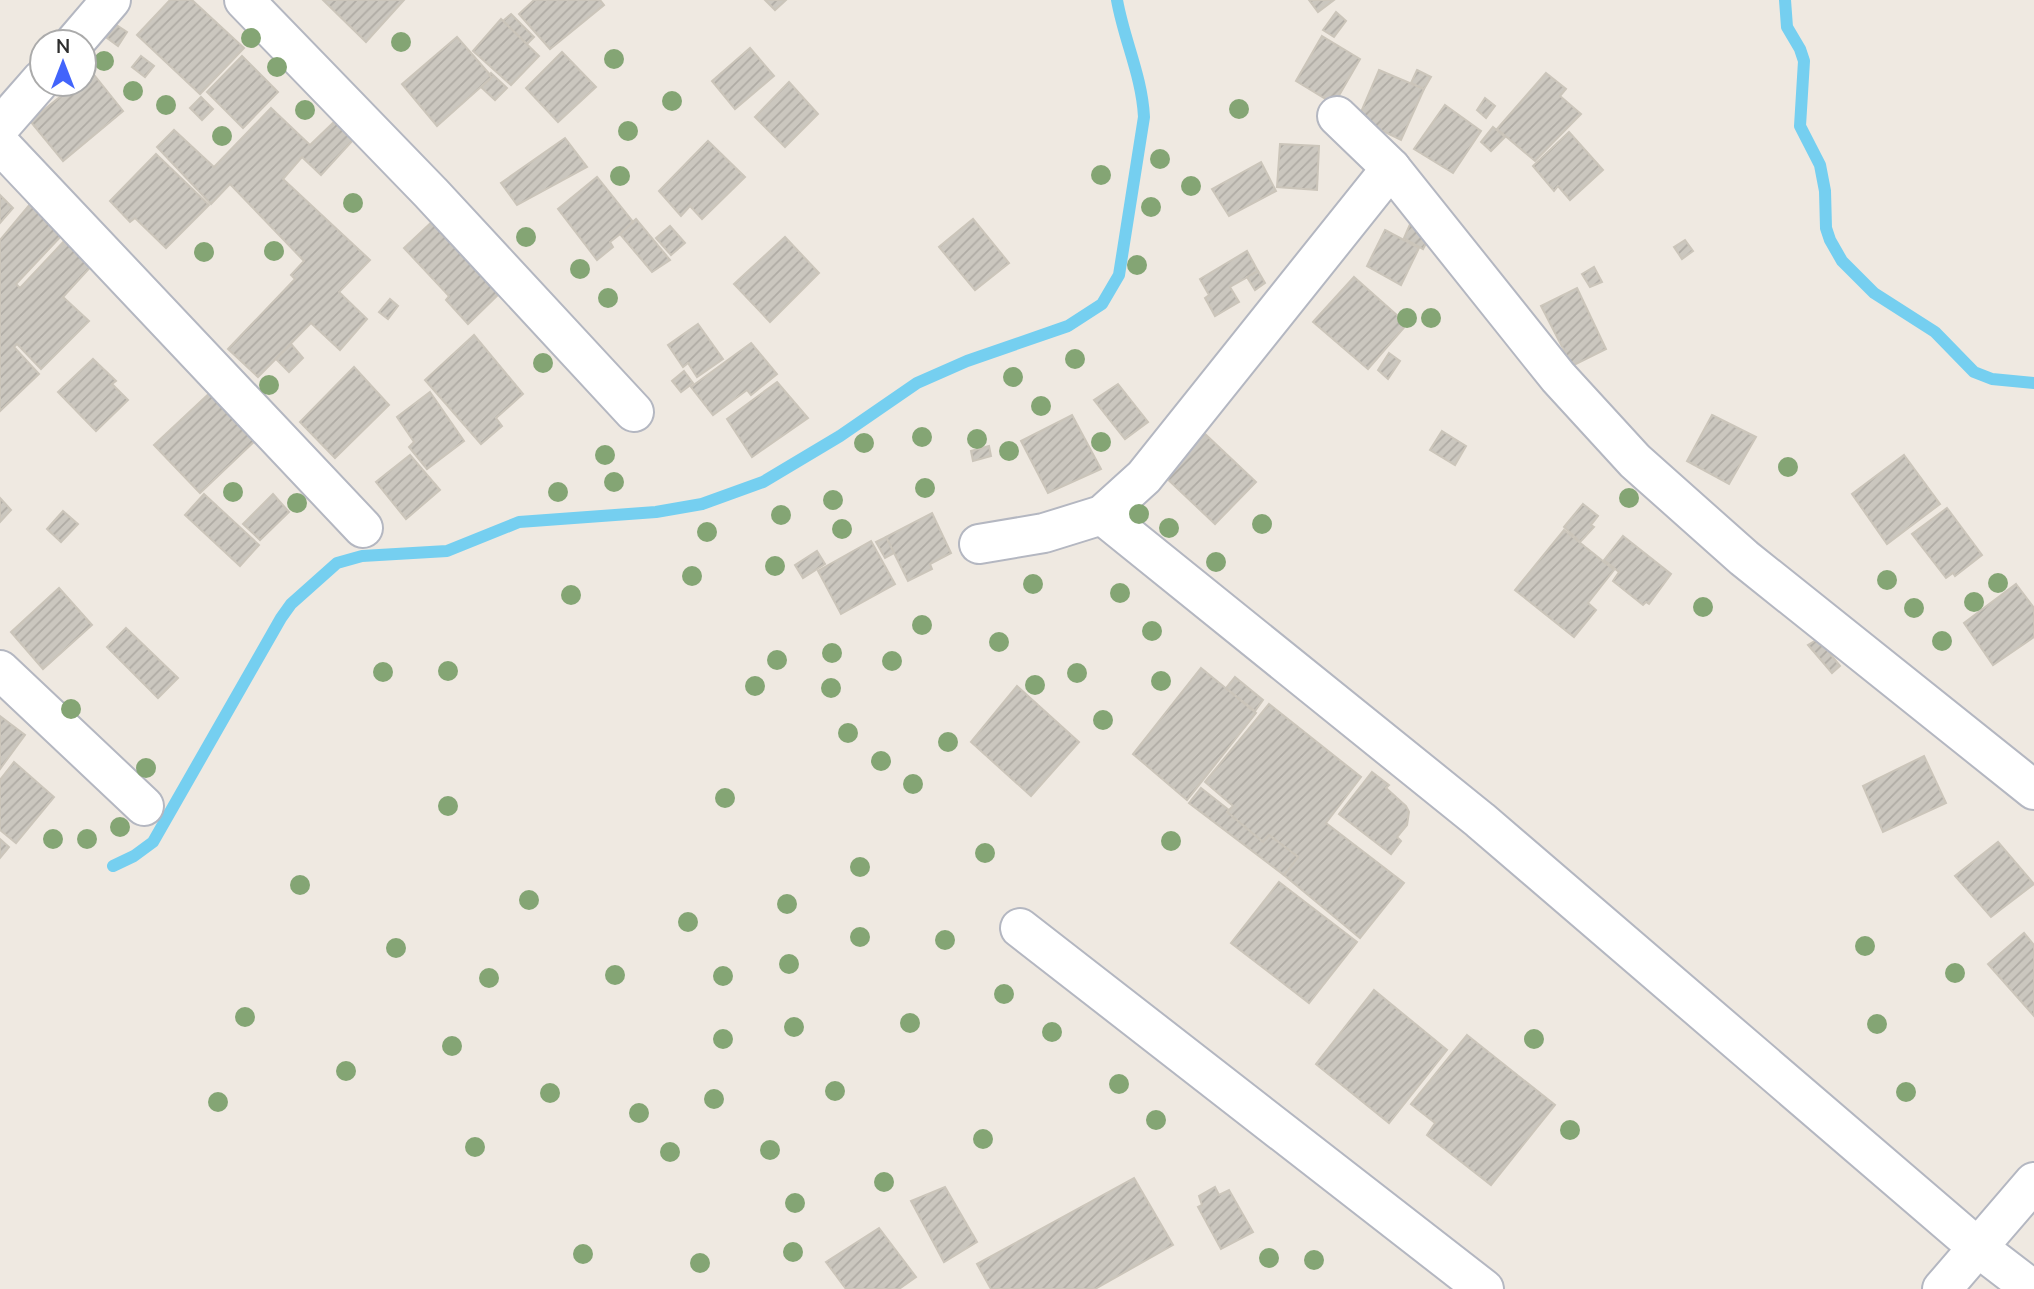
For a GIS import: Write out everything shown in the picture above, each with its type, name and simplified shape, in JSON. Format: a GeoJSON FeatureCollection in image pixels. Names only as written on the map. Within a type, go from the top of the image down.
{"type":"FeatureCollection","features":[{"type":"Feature","properties":{"kind":"street"},"geometry":{"type":"LineString","coordinates":[[87,28],[111,0]]}},
{"type":"Feature","properties":{"kind":"street"},"geometry":{"type":"LineString","coordinates":[[244,0],[431,193],[634,412]]}},
{"type":"Feature","properties":{"kind":"street"},"geometry":{"type":"LineString","coordinates":[[0,127],[28,95]]}},
{"type":"Feature","properties":{"kind":"street"},"geometry":{"type":"LineString","coordinates":[[1337,116],[1391,168],[1558,377],[1635,461],[1744,558],[2034,790]]}},
{"type":"Feature","properties":{"kind":"street"},"geometry":{"type":"LineString","coordinates":[[0,145],[363,528]]}},
{"type":"Feature","properties":{"kind":"street"},"geometry":{"type":"LineString","coordinates":[[979,544],[1044,533],[1102,515],[1143,477],[1391,168]]}},
{"type":"Feature","properties":{"kind":"street"},"geometry":{"type":"LineString","coordinates":[[1102,515],[1480,820],[1976,1246],[2032,1289]]}},
{"type":"Feature","properties":{"kind":"street"},"geometry":{"type":"LineString","coordinates":[[0,670],[144,806]]}},
{"type":"Feature","properties":{"kind":"street"},"geometry":{"type":"LineString","coordinates":[[1020,928],[1484,1289]]}},
{"type":"Feature","properties":{"kind":"street"},"geometry":{"type":"LineString","coordinates":[[1941,1289],[2034,1182]]}},
{"type":"Feature","properties":{"kind":"building"},"geometry":{"type":"Polygon","coordinates":[[[170,0],[192,0],[244,48],[200,94],[137,35],[170,0]]]}},
{"type":"Feature","properties":{"kind":"building"},"geometry":{"type":"Polygon","coordinates":[[[323,0],[404,0],[366,42],[323,0]]]}},
{"type":"Feature","properties":{"kind":"building"},"geometry":{"type":"Polygon","coordinates":[[[534,0],[600,0],[604,5],[550,49],[519,14],[534,0]]]}},
{"type":"Feature","properties":{"kind":"building"},"geometry":{"type":"Polygon","coordinates":[[[765,0],[786,0],[775,10],[765,0]]]}},
{"type":"Feature","properties":{"kind":"building"},"geometry":{"type":"Polygon","coordinates":[[[1309,0],[1334,0],[1318,12],[1309,0]]]}},
{"type":"Feature","properties":{"kind":"building"},"geometry":{"type":"Polygon","coordinates":[[[1336,12],[1346,21],[1334,37],[1323,30],[1336,12]]]}},
{"type":"Feature","properties":{"kind":"building"},"geometry":{"type":"Polygon","coordinates":[[[511,14],[534,37],[527,44],[503,21],[511,14]]]}},
{"type":"Feature","properties":{"kind":"building"},"geometry":{"type":"Polygon","coordinates":[[[501,19],[539,56],[511,85],[473,51],[501,19]]]}},
{"type":"Feature","properties":{"kind":"building"},"geometry":{"type":"Polygon","coordinates":[[[115,24],[127,32],[118,46],[107,38],[115,24]]]}},
{"type":"Feature","properties":{"kind":"building"},"geometry":{"type":"Polygon","coordinates":[[[1322,36],[1360,59],[1334,104],[1296,81],[1322,36]]]}},
{"type":"Feature","properties":{"kind":"building"},"geometry":{"type":"Polygon","coordinates":[[[457,37],[492,77],[437,126],[402,84],[457,37]]]}},
{"type":"Feature","properties":{"kind":"building"},"geometry":{"type":"Polygon","coordinates":[[[750,48],[774,76],[735,109],[712,81],[750,48]]]}},
{"type":"Feature","properties":{"kind":"building"},"geometry":{"type":"Polygon","coordinates":[[[562,52],[596,87],[558,122],[526,88],[562,52]]]}},
{"type":"Feature","properties":{"kind":"building"},"geometry":{"type":"Polygon","coordinates":[[[141,56],[154,66],[145,77],[132,67],[141,56]]]}},
{"type":"Feature","properties":{"kind":"building"},"geometry":{"type":"Polygon","coordinates":[[[242,56],[278,92],[243,128],[207,92],[242,56]]]}},
{"type":"Feature","properties":{"kind":"building"},"geometry":{"type":"Polygon","coordinates":[[[1379,70],[1424,89],[1401,140],[1358,119],[1379,70]]]}},
{"type":"Feature","properties":{"kind":"building"},"geometry":{"type":"Polygon","coordinates":[[[1417,70],[1431,77],[1424,89],[1411,83],[1417,70]]]}},
{"type":"Feature","properties":{"kind":"building"},"geometry":{"type":"Polygon","coordinates":[[[491,73],[507,88],[495,100],[481,87],[492,77],[489,75],[491,73]]]}},
{"type":"Feature","properties":{"kind":"building"},"geometry":{"type":"Polygon","coordinates":[[[1546,73],[1566,89],[1560,96],[1581,114],[1535,161],[1497,129],[1546,73]]]}},
{"type":"Feature","properties":{"kind":"building"},"geometry":{"type":"Polygon","coordinates":[[[98,80],[123,111],[63,161],[30,121],[59,98],[98,98],[98,80]]]}},
{"type":"Feature","properties":{"kind":"building"},"geometry":{"type":"Polygon","coordinates":[[[789,82],[818,114],[785,147],[755,117],[789,82]]]}},
{"type":"Feature","properties":{"kind":"building"},"geometry":{"type":"Polygon","coordinates":[[[201,97],[213,109],[202,120],[190,108],[201,97]]]}},
{"type":"Feature","properties":{"kind":"building"},"geometry":{"type":"Polygon","coordinates":[[[1485,98],[1495,106],[1486,118],[1477,110],[1485,98]]]}},
{"type":"Feature","properties":{"kind":"building"},"geometry":{"type":"Polygon","coordinates":[[[1445,105],[1481,131],[1453,173],[1414,149],[1445,105]]]}},
{"type":"Feature","properties":{"kind":"building"},"geometry":{"type":"Polygon","coordinates":[[[271,108],[310,145],[335,121],[353,140],[321,175],[302,157],[283,179],[370,260],[339,292],[367,319],[340,350],[311,323],[258,377],[228,349],[295,279],[291,275],[304,261],[230,184],[211,204],[157,147],[174,130],[214,167],[271,108]]]}},
{"type":"Feature","properties":{"kind":"building"},"geometry":{"type":"Polygon","coordinates":[[[1493,127],[1505,137],[1491,151],[1481,142],[1493,127]]]}},
{"type":"Feature","properties":{"kind":"building"},"geometry":{"type":"Polygon","coordinates":[[[1569,132],[1603,170],[1570,200],[1558,186],[1554,191],[1533,166],[1569,132]]]}},
{"type":"Feature","properties":{"kind":"building"},"geometry":{"type":"Polygon","coordinates":[[[565,138],[587,167],[517,205],[501,183],[565,138]]]}},
{"type":"Feature","properties":{"kind":"building"},"geometry":{"type":"Polygon","coordinates":[[[708,141],[745,177],[702,219],[690,206],[681,216],[659,191],[708,141]]]}},
{"type":"Feature","properties":{"kind":"building"},"geometry":{"type":"Polygon","coordinates":[[[1280,144],[1319,146],[1317,190],[1277,187],[1280,144]]]}},
{"type":"Feature","properties":{"kind":"building"},"geometry":{"type":"Polygon","coordinates":[[[156,154],[209,205],[166,248],[135,218],[130,222],[110,201],[156,154]]]}},
{"type":"Feature","properties":{"kind":"building"},"geometry":{"type":"Polygon","coordinates":[[[1261,162],[1276,191],[1229,216],[1212,189],[1261,162]]]}},
{"type":"Feature","properties":{"kind":"building"},"geometry":{"type":"Polygon","coordinates":[[[597,177],[634,223],[610,242],[613,247],[597,260],[558,209],[597,177]]]}},
{"type":"Feature","properties":{"kind":"building"},"geometry":{"type":"Polygon","coordinates":[[[0,195],[13,208],[0,223],[0,195]]]}},
{"type":"Feature","properties":{"kind":"building"},"geometry":{"type":"Polygon","coordinates":[[[31,203],[64,233],[16,284],[20,288],[67,238],[94,263],[63,297],[89,321],[41,369],[17,344],[14,347],[39,374],[0,411],[0,240],[31,203]]]}},
{"type":"Feature","properties":{"kind":"building"},"geometry":{"type":"Polygon","coordinates":[[[436,218],[501,292],[468,324],[446,300],[449,296],[404,248],[436,218]]]}},
{"type":"Feature","properties":{"kind":"building"},"geometry":{"type":"Polygon","coordinates":[[[636,219],[670,260],[652,272],[620,234],[636,219]]]}},
{"type":"Feature","properties":{"kind":"building"},"geometry":{"type":"Polygon","coordinates":[[[973,219],[1009,263],[975,290],[939,247],[973,219]]]}},
{"type":"Feature","properties":{"kind":"building"},"geometry":{"type":"Polygon","coordinates":[[[1411,222],[1431,234],[1423,249],[1404,238],[1411,222]]]}},
{"type":"Feature","properties":{"kind":"building"},"geometry":{"type":"Polygon","coordinates":[[[670,226],[685,243],[671,255],[656,238],[670,226]]]}},
{"type":"Feature","properties":{"kind":"building"},"geometry":{"type":"Polygon","coordinates":[[[1385,230],[1419,248],[1401,285],[1367,266],[1385,230]]]}},
{"type":"Feature","properties":{"kind":"building"},"geometry":{"type":"Polygon","coordinates":[[[785,237],[819,273],[770,322],[734,284],[785,237]]]}},
{"type":"Feature","properties":{"kind":"building"},"geometry":{"type":"Polygon","coordinates":[[[1685,240],[1693,251],[1682,259],[1674,247],[1685,240]]]}},
{"type":"Feature","properties":{"kind":"building"},"geometry":{"type":"Polygon","coordinates":[[[1247,251],[1258,271],[1230,287],[1239,302],[1215,316],[1205,298],[1209,295],[1200,279],[1247,251]]]}},
{"type":"Feature","properties":{"kind":"building"},"geometry":{"type":"Polygon","coordinates":[[[1594,267],[1602,282],[1590,287],[1582,274],[1594,267]]]}},
{"type":"Feature","properties":{"kind":"building"},"geometry":{"type":"Polygon","coordinates":[[[1258,271],[1265,283],[1255,290],[1247,277],[1258,271]]]}},
{"type":"Feature","properties":{"kind":"building"},"geometry":{"type":"Polygon","coordinates":[[[1354,277],[1407,324],[1368,369],[1313,322],[1354,277]]]}},
{"type":"Feature","properties":{"kind":"building"},"geometry":{"type":"Polygon","coordinates":[[[1577,288],[1606,349],[1572,366],[1541,306],[1577,288]]]}},
{"type":"Feature","properties":{"kind":"building"},"geometry":{"type":"Polygon","coordinates":[[[390,299],[398,306],[388,319],[379,312],[390,299]]]}},
{"type":"Feature","properties":{"kind":"building"},"geometry":{"type":"Polygon","coordinates":[[[698,324],[723,359],[697,377],[688,363],[683,367],[668,345],[698,324]]]}},
{"type":"Feature","properties":{"kind":"building"},"geometry":{"type":"Polygon","coordinates":[[[474,335],[523,394],[496,418],[502,426],[481,444],[425,380],[474,335]]]}},
{"type":"Feature","properties":{"kind":"building"},"geometry":{"type":"Polygon","coordinates":[[[751,343],[777,374],[751,395],[747,390],[713,415],[691,387],[751,343]]]}},
{"type":"Feature","properties":{"kind":"building"},"geometry":{"type":"Polygon","coordinates":[[[291,344],[303,358],[289,372],[276,359],[291,344]]]}},
{"type":"Feature","properties":{"kind":"building"},"geometry":{"type":"Polygon","coordinates":[[[1389,353],[1400,361],[1388,379],[1378,370],[1389,353]]]}},
{"type":"Feature","properties":{"kind":"building"},"geometry":{"type":"Polygon","coordinates":[[[93,359],[116,381],[112,384],[128,400],[96,431],[58,392],[93,359]]]}},
{"type":"Feature","properties":{"kind":"building"},"geometry":{"type":"Polygon","coordinates":[[[354,367],[389,405],[335,458],[300,422],[354,367]]]}},
{"type":"Feature","properties":{"kind":"building"},"geometry":{"type":"Polygon","coordinates":[[[684,371],[693,383],[681,392],[672,381],[684,371]]]}},
{"type":"Feature","properties":{"kind":"building"},"geometry":{"type":"Polygon","coordinates":[[[777,382],[808,418],[752,457],[727,419],[777,382]]]}},
{"type":"Feature","properties":{"kind":"building"},"geometry":{"type":"Polygon","coordinates":[[[1118,384],[1148,422],[1125,439],[1094,400],[1118,384]]]}},
{"type":"Feature","properties":{"kind":"building"},"geometry":{"type":"Polygon","coordinates":[[[214,389],[259,437],[200,493],[154,445],[214,389]]]}},
{"type":"Feature","properties":{"kind":"building"},"geometry":{"type":"Polygon","coordinates":[[[430,392],[464,441],[427,469],[409,447],[414,442],[397,417],[430,392]]]}},
{"type":"Feature","properties":{"kind":"building"},"geometry":{"type":"Polygon","coordinates":[[[1072,415],[1101,469],[1048,493],[1021,441],[1072,415]]]}},
{"type":"Feature","properties":{"kind":"building"},"geometry":{"type":"Polygon","coordinates":[[[1712,415],[1756,437],[1729,484],[1687,461],[1712,415]]]}},
{"type":"Feature","properties":{"kind":"building"},"geometry":{"type":"Polygon","coordinates":[[[1442,431],[1466,446],[1455,465],[1430,450],[1442,431]]]}},
{"type":"Feature","properties":{"kind":"building"},"geometry":{"type":"Polygon","coordinates":[[[1203,432],[1256,482],[1215,524],[1161,473],[1203,432]]]}},
{"type":"Feature","properties":{"kind":"building"},"geometry":{"type":"Polygon","coordinates":[[[989,446],[991,456],[973,461],[971,451],[989,446]]]}},
{"type":"Feature","properties":{"kind":"building"},"geometry":{"type":"Polygon","coordinates":[[[410,455],[440,490],[406,519],[376,482],[410,455]]]}},
{"type":"Feature","properties":{"kind":"building"},"geometry":{"type":"Polygon","coordinates":[[[1904,455],[1940,504],[1887,544],[1852,494],[1904,455]]]}},
{"type":"Feature","properties":{"kind":"building"},"geometry":{"type":"Polygon","coordinates":[[[204,494],[259,545],[240,566],[185,515],[204,494]]]}},
{"type":"Feature","properties":{"kind":"building"},"geometry":{"type":"Polygon","coordinates":[[[273,494],[289,512],[260,540],[243,524],[273,494]]]}},
{"type":"Feature","properties":{"kind":"building"},"geometry":{"type":"Polygon","coordinates":[[[0,498],[11,510],[0,522],[0,498]]]}},
{"type":"Feature","properties":{"kind":"building"},"geometry":{"type":"Polygon","coordinates":[[[1583,504],[1598,516],[1591,525],[1594,527],[1580,542],[1564,527],[1583,504]]]}},
{"type":"Feature","properties":{"kind":"building"},"geometry":{"type":"Polygon","coordinates":[[[1947,508],[1982,555],[1955,576],[1953,573],[1946,578],[1912,534],[1947,508]]]}},
{"type":"Feature","properties":{"kind":"building"},"geometry":{"type":"Polygon","coordinates":[[[63,511],[78,524],[61,542],[47,529],[63,511]]]}},
{"type":"Feature","properties":{"kind":"building"},"geometry":{"type":"Polygon","coordinates":[[[932,513],[951,553],[930,564],[932,569],[908,581],[886,537],[932,513]]]}},
{"type":"Feature","properties":{"kind":"building"},"geometry":{"type":"Polygon","coordinates":[[[1564,530],[1614,570],[1588,603],[1596,610],[1574,637],[1515,590],[1564,530]]]}},
{"type":"Feature","properties":{"kind":"building"},"geometry":{"type":"Polygon","coordinates":[[[1623,536],[1671,574],[1649,604],[1646,602],[1643,605],[1613,581],[1619,572],[1604,560],[1623,536]]]}},
{"type":"Feature","properties":{"kind":"building"},"geometry":{"type":"Polygon","coordinates":[[[886,537],[894,553],[885,558],[876,542],[886,537]]]}},
{"type":"Feature","properties":{"kind":"building"},"geometry":{"type":"Polygon","coordinates":[[[871,541],[895,584],[841,614],[818,571],[871,541]]]}},
{"type":"Feature","properties":{"kind":"building"},"geometry":{"type":"Polygon","coordinates":[[[817,551],[825,564],[803,578],[795,565],[817,551]]]}},
{"type":"Feature","properties":{"kind":"building"},"geometry":{"type":"Polygon","coordinates":[[[2016,584],[2034,608],[2034,637],[1993,665],[1964,623],[2016,584]]]}},
{"type":"Feature","properties":{"kind":"building"},"geometry":{"type":"Polygon","coordinates":[[[59,588],[92,625],[43,669],[11,632],[59,588]]]}},
{"type":"Feature","properties":{"kind":"building"},"geometry":{"type":"Polygon","coordinates":[[[126,628],[178,678],[158,698],[107,647],[126,628]]]}},
{"type":"Feature","properties":{"kind":"building"},"geometry":{"type":"Polygon","coordinates":[[[1818,639],[1840,666],[1832,673],[1808,645],[1818,639]]]}},
{"type":"Feature","properties":{"kind":"building"},"geometry":{"type":"Polygon","coordinates":[[[1201,668],[1256,713],[1187,800],[1133,754],[1201,668]]]}},
{"type":"Feature","properties":{"kind":"building"},"geometry":{"type":"Polygon","coordinates":[[[1235,677],[1263,700],[1255,711],[1226,688],[1235,677]]]}},
{"type":"Feature","properties":{"kind":"building"},"geometry":{"type":"Polygon","coordinates":[[[1017,686],[1079,742],[1031,796],[971,742],[1017,686]]]}},
{"type":"Feature","properties":{"kind":"building"},"geometry":{"type":"Polygon","coordinates":[[[1269,704],[1361,777],[1326,823],[1404,883],[1360,938],[1284,875],[1298,857],[1269,835],[1263,842],[1227,812],[1233,806],[1205,782],[1269,704]]]}},
{"type":"Feature","properties":{"kind":"building"},"geometry":{"type":"Polygon","coordinates":[[[0,716],[25,735],[0,769],[0,716]]]}},
{"type":"Feature","properties":{"kind":"building"},"geometry":{"type":"Polygon","coordinates":[[[1924,756],[1946,803],[1883,832],[1863,786],[1924,756]]]}},
{"type":"Feature","properties":{"kind":"building"},"geometry":{"type":"Polygon","coordinates":[[[14,762],[54,797],[16,843],[0,830],[0,780],[14,762]]]}},
{"type":"Feature","properties":{"kind":"building"},"geometry":{"type":"Polygon","coordinates":[[[1372,772],[1389,785],[1386,788],[1409,812],[1407,825],[1397,837],[1401,841],[1391,854],[1339,814],[1372,772]]]}},
{"type":"Feature","properties":{"kind":"building"},"geometry":{"type":"Polygon","coordinates":[[[1201,788],[1263,842],[1269,835],[1298,857],[1284,875],[1189,803],[1201,788]]]}},
{"type":"Feature","properties":{"kind":"building"},"geometry":{"type":"Polygon","coordinates":[[[0,839],[9,847],[0,858],[0,839]]]}},
{"type":"Feature","properties":{"kind":"building"},"geometry":{"type":"Polygon","coordinates":[[[1998,842],[2034,884],[1991,917],[1955,876],[1998,842]]]}},
{"type":"Feature","properties":{"kind":"building"},"geometry":{"type":"Polygon","coordinates":[[[1279,882],[1357,942],[1309,1003],[1231,943],[1279,882]]]}},
{"type":"Feature","properties":{"kind":"building"},"geometry":{"type":"Polygon","coordinates":[[[2024,933],[2034,945],[2034,1016],[1988,964],[2024,933]]]}},
{"type":"Feature","properties":{"kind":"building"},"geometry":{"type":"Polygon","coordinates":[[[1374,990],[1447,1050],[1389,1123],[1316,1064],[1374,990]]]}},
{"type":"Feature","properties":{"kind":"building"},"geometry":{"type":"Polygon","coordinates":[[[1467,1035],[1555,1105],[1491,1185],[1427,1135],[1435,1123],[1411,1104],[1467,1035]]]}},
{"type":"Feature","properties":{"kind":"building"},"geometry":{"type":"Polygon","coordinates":[[[1134,1178],[1173,1245],[1095,1289],[991,1289],[977,1264],[1134,1178]]]}},
{"type":"Feature","properties":{"kind":"building"},"geometry":{"type":"Polygon","coordinates":[[[945,1187],[977,1242],[944,1262],[911,1201],[945,1187]]]}},
{"type":"Feature","properties":{"kind":"building"},"geometry":{"type":"Polygon","coordinates":[[[1215,1187],[1219,1195],[1229,1190],[1253,1232],[1221,1249],[1198,1207],[1202,1205],[1199,1196],[1215,1187]]]}},
{"type":"Feature","properties":{"kind":"building"},"geometry":{"type":"Polygon","coordinates":[[[879,1228],[916,1277],[899,1289],[846,1289],[826,1262],[879,1228]]]}},
{"type":"Feature","properties":{"kind":"waterway"},"geometry":{"type":"LineString","coordinates":[[113,866],[134,856],[153,842],[281,618],[291,604],[337,563],[362,556],[447,551],[519,522],[656,512],[702,504],[763,482],[840,436],[917,383],[967,361],[1068,326],[1102,304],[1119,275],[1144,117],[1140,87],[1117,0]]}},
{"type":"Feature","properties":{"kind":"waterway"},"geometry":{"type":"LineString","coordinates":[[1785,0],[1787,27],[1804,61],[1800,126],[1820,165],[1825,191],[1826,228],[1842,261],[1874,293],[1935,332],[1974,372],[1992,379],[2034,383]]}}]}
